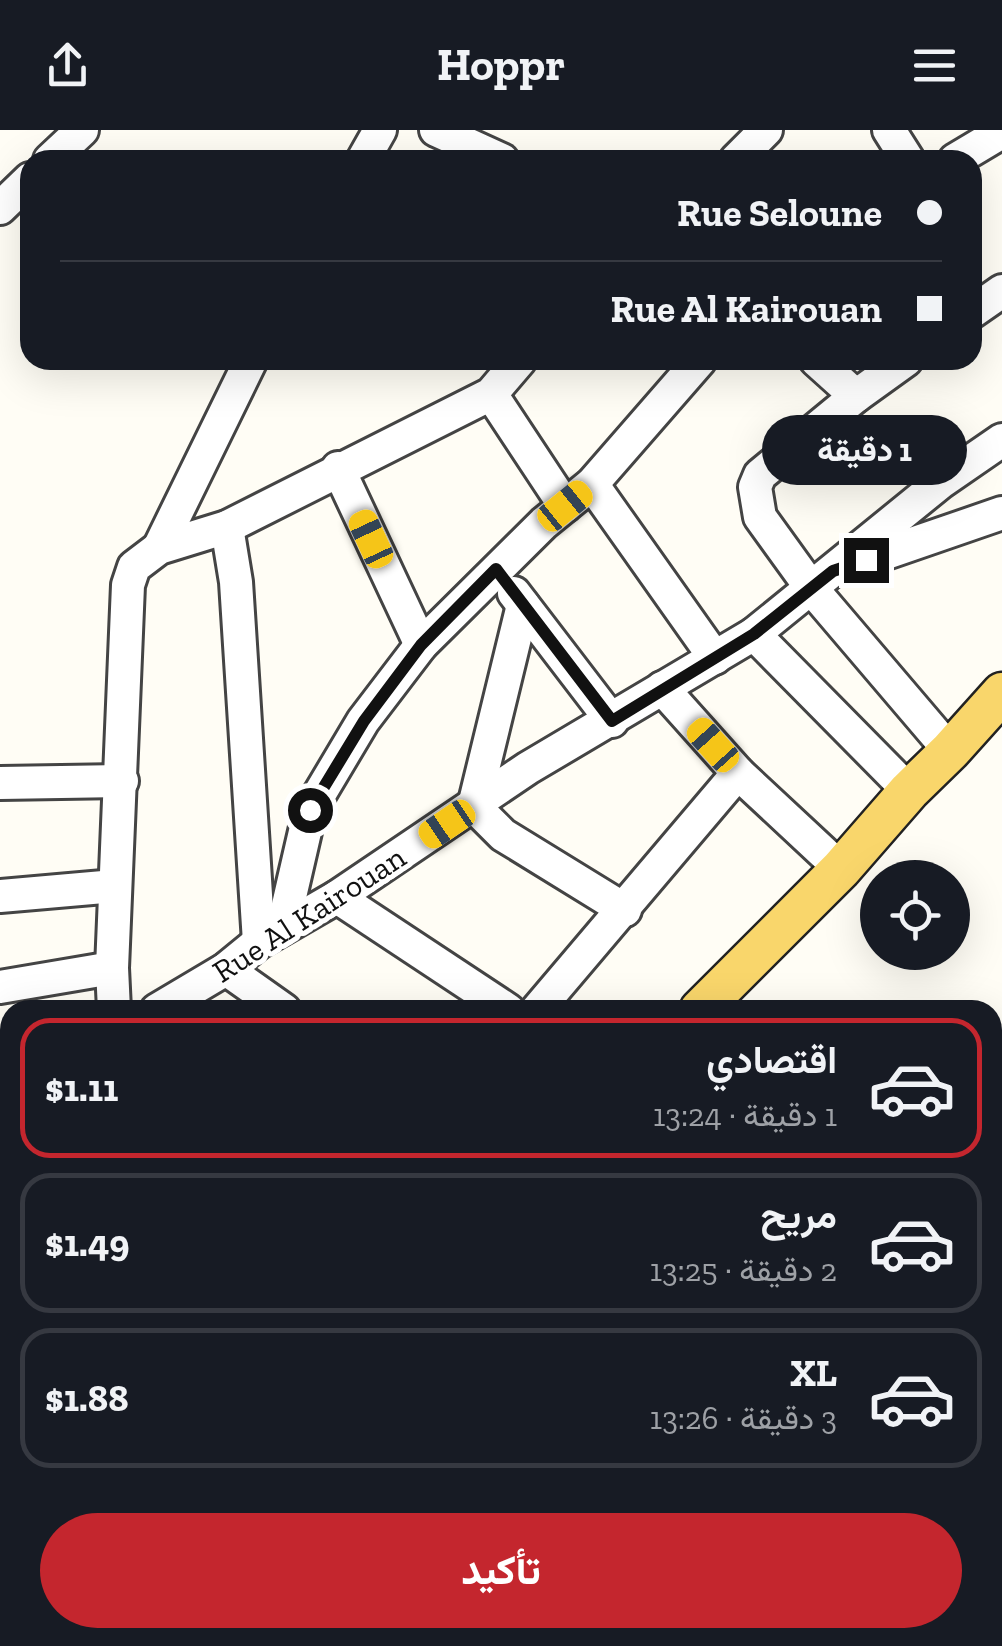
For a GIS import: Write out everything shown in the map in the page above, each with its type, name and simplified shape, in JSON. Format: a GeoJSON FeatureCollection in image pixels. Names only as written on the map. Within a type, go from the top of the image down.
{"type":"FeatureCollection","features":[{"type":"Feature","properties":{"kind":"main road"},"geometry":{"type":"LineString","coordinates":[[710,1000],[841,870],[908,791],[1002,693]]}},
{"type":"Feature","properties":{"kind":"street"},"geometry":{"type":"LineString","coordinates":[[61,150],[82,130]]}},
{"type":"Feature","properties":{"kind":"street"},"geometry":{"type":"LineString","coordinates":[[436,130],[480,150]]}},
{"type":"Feature","properties":{"kind":"street"},"geometry":{"type":"LineString","coordinates":[[746,150],[766,130]]}},
{"type":"Feature","properties":{"kind":"street"},"geometry":{"type":"LineString","coordinates":[[971,150],[1002,132]]}},
{"type":"Feature","properties":{"kind":"street"},"geometry":{"type":"LineString","coordinates":[[0,208],[20,189]]}},
{"type":"Feature","properties":{"kind":"street"},"geometry":{"type":"LineString","coordinates":[[158,548],[245,370]]}},
{"type":"Feature","properties":{"kind":"street"},"geometry":{"type":"LineString","coordinates":[[114,1000],[128,585],[134,567],[158,548],[227,527],[491,394],[511,370]]}},
{"type":"Feature","properties":{"kind":"street"},"geometry":{"type":"LineString","coordinates":[[271,934],[310,810],[364,721],[421,645],[496,569],[592,484],[691,370]]}},
{"type":"Feature","properties":{"kind":"street"},"geometry":{"type":"LineString","coordinates":[[827,370],[856,396]]}},
{"type":"Feature","properties":{"kind":"street"},"geometry":{"type":"LineString","coordinates":[[892,370],[760,475],[755,487],[760,517],[822,580],[950,751]]}},
{"type":"Feature","properties":{"kind":"street"},"geometry":{"type":"LineString","coordinates":[[491,394],[565,506]]}},
{"type":"Feature","properties":{"kind":"street"},"geometry":{"type":"LineString","coordinates":[[822,580],[941,482],[1002,440]]}},
{"type":"Feature","properties":{"kind":"street"},"geometry":{"type":"LineString","coordinates":[[338,468],[421,645]]}},
{"type":"Feature","properties":{"kind":"street"},"geometry":{"type":"LineString","coordinates":[[592,484],[715,658]]}},
{"type":"Feature","properties":{"kind":"street","name":"Rue Al Kairouan"},"geometry":{"type":"LineString","coordinates":[[180,1000],[210,987],[271,934],[337,897],[528,768],[754,634],[822,580],[1002,513]]}},
{"type":"Feature","properties":{"kind":"street"},"geometry":{"type":"LineString","coordinates":[[227,527],[236,582],[271,934]]}},
{"type":"Feature","properties":{"kind":"street"},"geometry":{"type":"LineString","coordinates":[[496,569],[612,721]]}},
{"type":"Feature","properties":{"kind":"street"},"geometry":{"type":"LineString","coordinates":[[523,605],[474,806],[503,835],[625,910]]}},
{"type":"Feature","properties":{"kind":"street"},"geometry":{"type":"LineString","coordinates":[[754,634],[908,791]]}},
{"type":"Feature","properties":{"kind":"street"},"geometry":{"type":"LineString","coordinates":[[662,688],[738,773],[841,870]]}},
{"type":"Feature","properties":{"kind":"street"},"geometry":{"type":"LineString","coordinates":[[545,1000],[738,773]]}},
{"type":"Feature","properties":{"kind":"street"},"geometry":{"type":"LineString","coordinates":[[0,784],[122,781]]}},
{"type":"Feature","properties":{"kind":"street"},"geometry":{"type":"LineString","coordinates":[[0,896],[115,886]]}},
{"type":"Feature","properties":{"kind":"street"},"geometry":{"type":"LineString","coordinates":[[337,897],[493,1000]]}},
{"type":"Feature","properties":{"kind":"street"},"geometry":{"type":"LineString","coordinates":[[0,987],[112,968]]}},
{"type":"Feature","properties":{"kind":"street"},"geometry":{"type":"LineString","coordinates":[[210,987],[252,1000]]}},
{"type":"Feature","properties":{"kind":"route"},"geometry":{"type":"LineString","coordinates":[[310,810],[336,762],[421,645],[496,569],[612,721],[754,634],[833,571],[866,560]]}}]}
